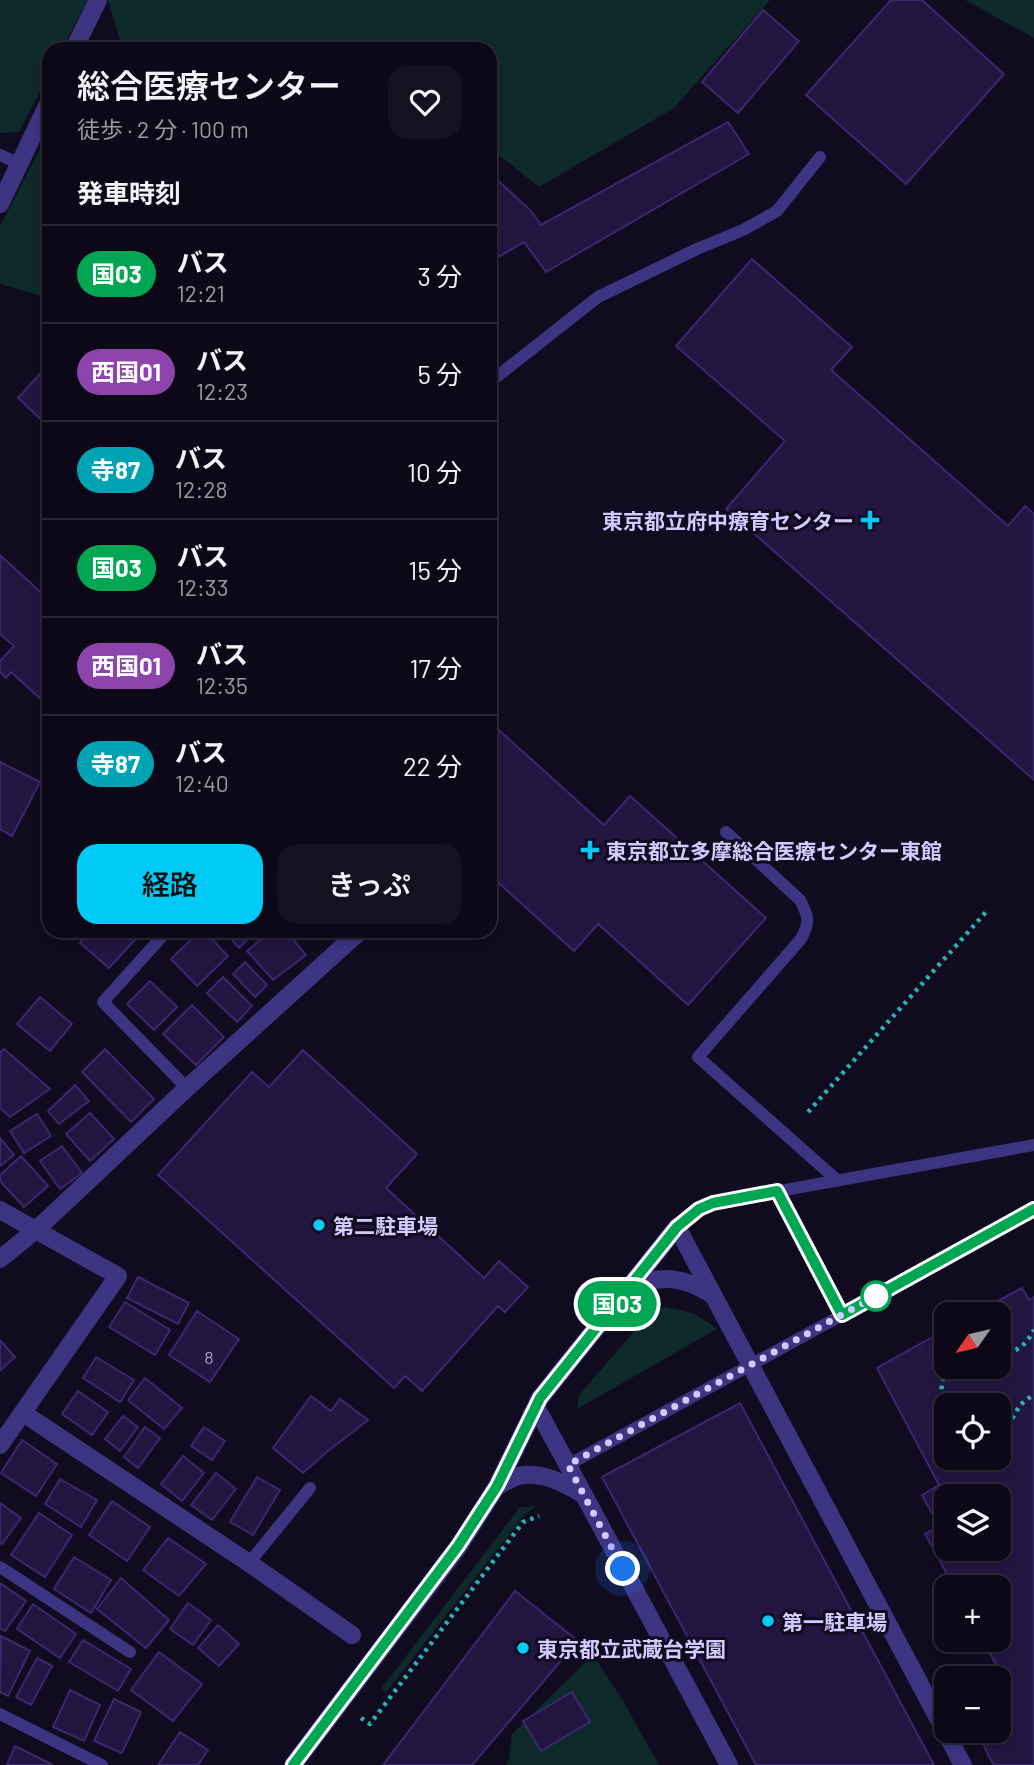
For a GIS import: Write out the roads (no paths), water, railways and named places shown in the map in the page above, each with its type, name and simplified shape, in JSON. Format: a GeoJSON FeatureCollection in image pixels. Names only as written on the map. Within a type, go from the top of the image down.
{"type":"FeatureCollection","features":[{"type":"Feature","properties":{"kind":"street"},"geometry":{"type":"LineString","coordinates":[[77,42],[98,0]]}},
{"type":"Feature","properties":{"kind":"street"},"geometry":{"type":"LineString","coordinates":[[0,204],[42,117]]}},
{"type":"Feature","properties":{"kind":"street"},"geometry":{"type":"LineString","coordinates":[[0,1259],[37,1229],[352,938]]}},
{"type":"Feature","properties":{"kind":"street"},"geometry":{"type":"LineString","coordinates":[[0,1210],[118,1276],[0,1445]]}},
{"type":"Feature","properties":{"kind":"street"},"geometry":{"type":"LineString","coordinates":[[293,1765],[458,1546],[497,1486],[540,1398],[677,1227],[963,1765]]}},
{"type":"Feature","properties":{"kind":"street"},"geometry":{"type":"LineString","coordinates":[[629,1287],[661,1278],[695,1284],[713,1295]]}},
{"type":"Feature","properties":{"kind":"street"},"geometry":{"type":"LineString","coordinates":[[536,1407],[729,1765]]}},
{"type":"Feature","properties":{"kind":"street"},"geometry":{"type":"LineString","coordinates":[[23,1413],[352,1635]]}},
{"type":"Feature","properties":{"kind":"street"},"geometry":{"type":"LineString","coordinates":[[497,1486],[517,1476],[541,1475],[565,1483],[584,1495]]}},
{"type":"Feature","properties":{"kind":"lane"},"geometry":{"type":"LineString","coordinates":[[0,155],[20,164]]}},
{"type":"Feature","properties":{"kind":"lane"},"geometry":{"type":"LineString","coordinates":[[497,376],[598,297],[697,248],[743,230],[777,211],[820,157]]}},
{"type":"Feature","properties":{"kind":"lane"},"geometry":{"type":"LineString","coordinates":[[726,832],[800,900],[807,915],[807,927],[801,939],[698,1057],[837,1180]]}},
{"type":"Feature","properties":{"kind":"lane"},"geometry":{"type":"LineString","coordinates":[[161,938],[103,1002],[187,1088]]}},
{"type":"Feature","properties":{"kind":"lane"},"geometry":{"type":"LineString","coordinates":[[677,1227],[699,1209],[713,1203],[1034,1145]]}},
{"type":"Feature","properties":{"kind":"lane"},"geometry":{"type":"LineString","coordinates":[[777,1191],[842,1315]]}},
{"type":"Feature","properties":{"kind":"lane"},"geometry":{"type":"LineString","coordinates":[[568,1465],[1034,1209]]}},
{"type":"Feature","properties":{"kind":"lane"},"geometry":{"type":"LineString","coordinates":[[249,1563],[310,1489]]}},
{"type":"Feature","properties":{"kind":"lane"},"geometry":{"type":"LineString","coordinates":[[0,1567],[130,1652]]}},
{"type":"Feature","properties":{"kind":"lane"},"geometry":{"type":"LineString","coordinates":[[0,1714],[102,1765]]}},
{"type":"Feature","properties":{"kind":"place","name":"東京都立府中療育センター"},"geometry":{"type":"Point","coordinates":[870,520]}},
{"type":"Feature","properties":{"kind":"place","name":"東京都立多摩総合医療センター東館"},"geometry":{"type":"Point","coordinates":[590,850]}},
{"type":"Feature","properties":{"kind":"place","name":"第二駐車場"},"geometry":{"type":"Point","coordinates":[319,1225]}},
{"type":"Feature","properties":{"kind":"place","name":"第一駐車場"},"geometry":{"type":"Point","coordinates":[768,1621]}},
{"type":"Feature","properties":{"kind":"place","name":"東京都立武蔵台学園"},"geometry":{"type":"Point","coordinates":[523,1648]}}]}
